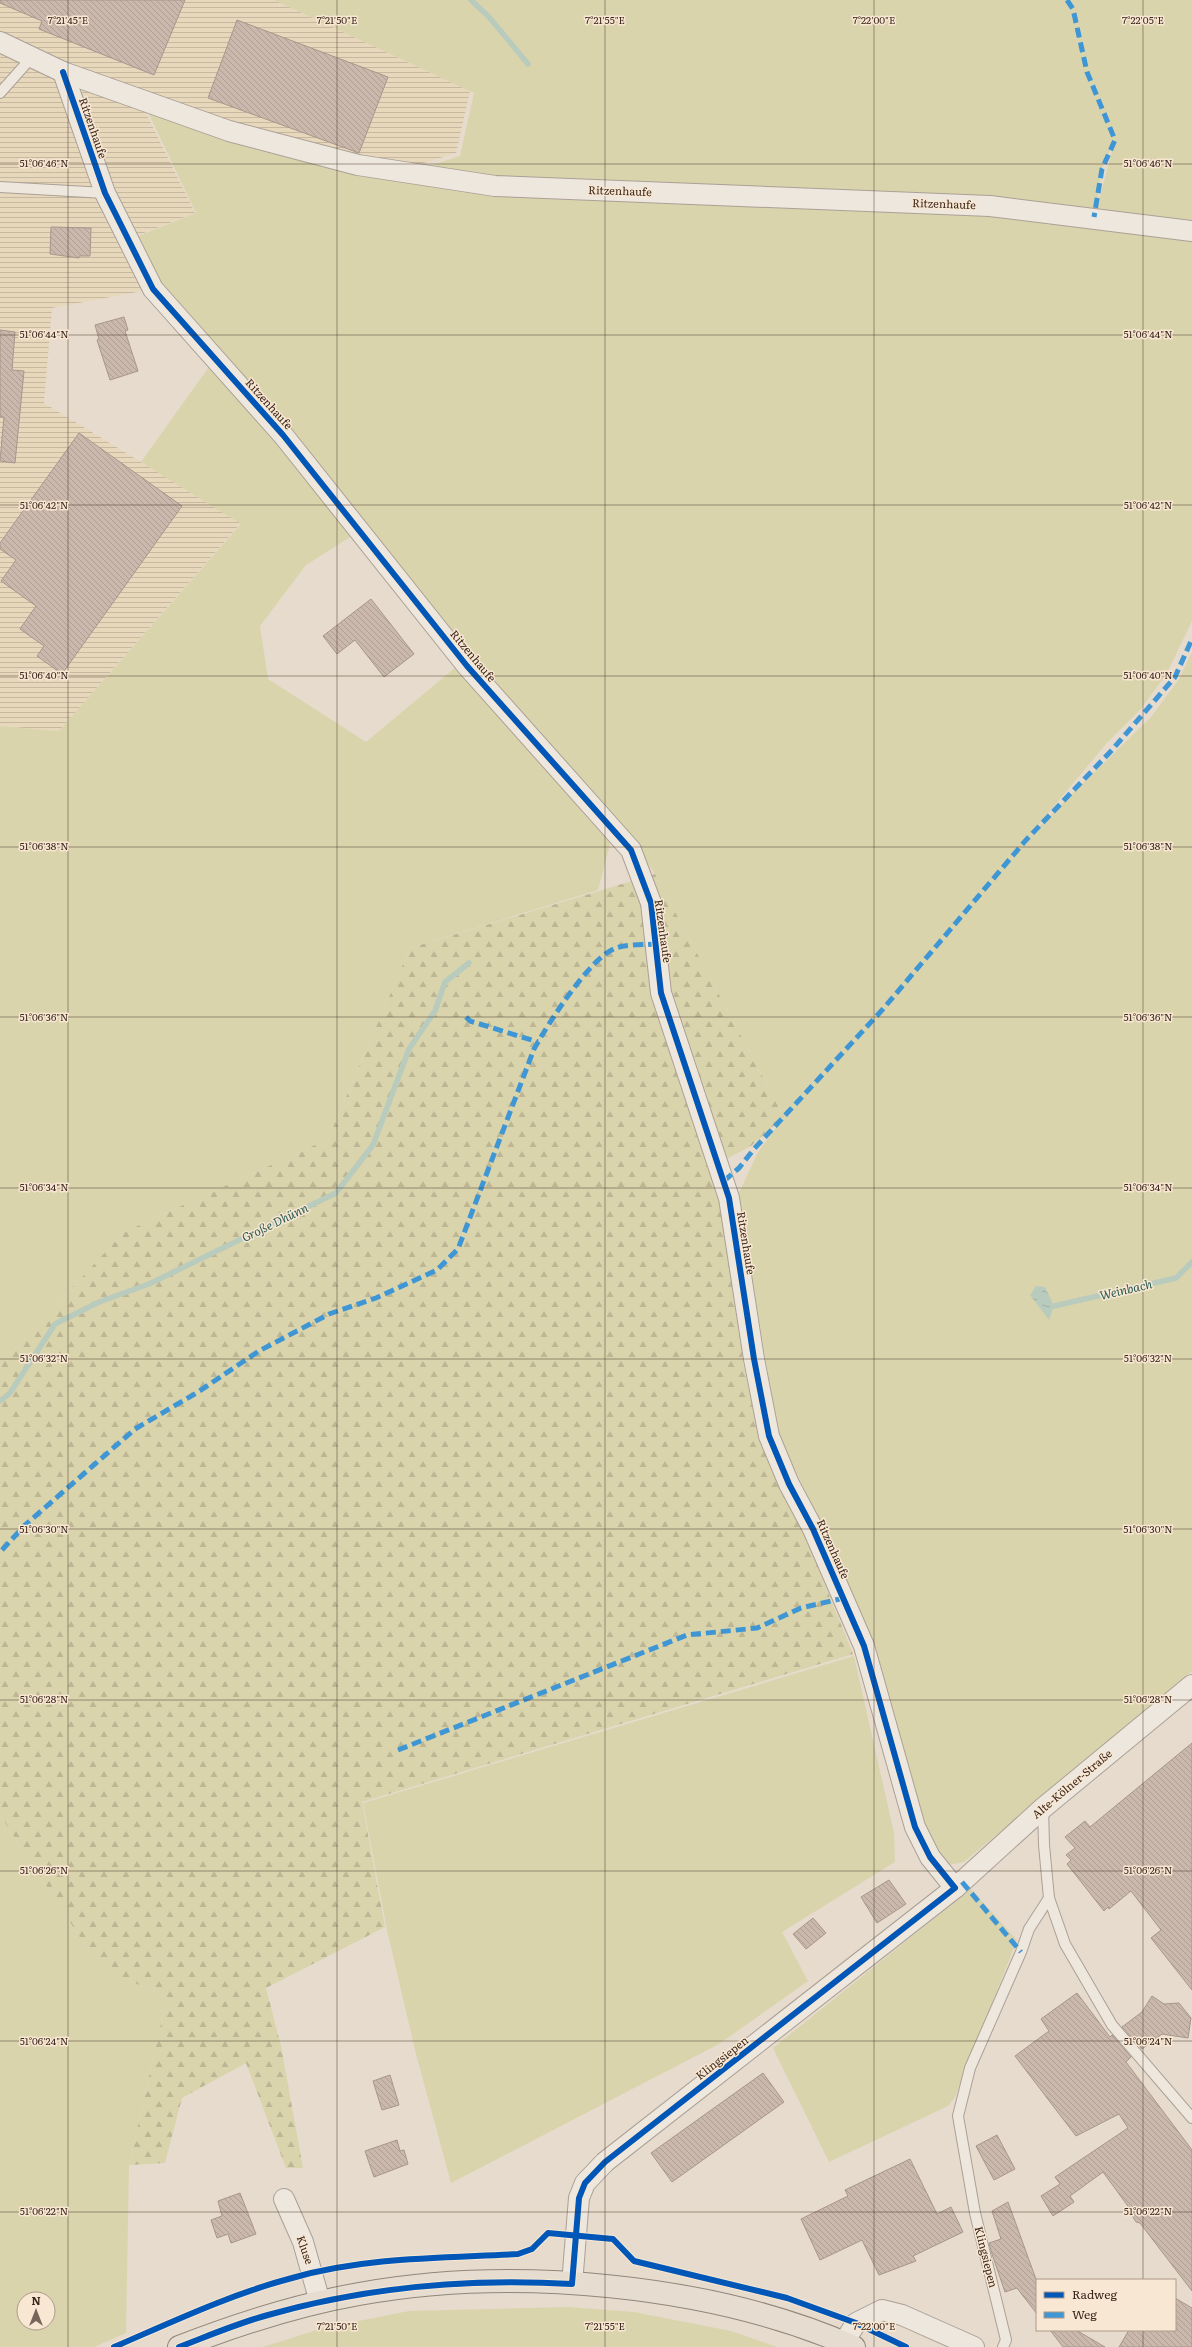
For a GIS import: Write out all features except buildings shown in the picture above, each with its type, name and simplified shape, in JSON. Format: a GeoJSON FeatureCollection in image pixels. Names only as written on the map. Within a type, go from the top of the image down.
{"type":"FeatureCollection","features":[{"type":"Feature","properties":{"kind":"main road"},"geometry":{"type":"LineString","coordinates":[[179,2347],[266,2315],[320,2302],[404,2288],[524,2281],[628,2289],[730,2307],[784,2322],[849,2345]]}},
{"type":"Feature","properties":{"kind":"street","name":"Ritzenhaufe"},"geometry":{"type":"LineString","coordinates":[[0,42],[63,72],[236,133],[358,165],[495,186],[990,206],[1192,231]]}},
{"type":"Feature","properties":{"kind":"street","name":"Ritzenhaufe"},"geometry":{"type":"LineString","coordinates":[[63,72],[105,193],[153,289],[283,435],[467,666],[631,850],[651,903],[661,993],[729,1198],[754,1359],[769,1436],[789,1484],[813,1529],[864,1646],[915,1827],[930,1857],[955,1888]]}},
{"type":"Feature","properties":{"kind":"street","name":"Alte-Kölner-Straße"},"geometry":{"type":"LineString","coordinates":[[955,1888],[1043,1808],[1192,1685]]}},
{"type":"Feature","properties":{"kind":"street","name":"Klingsiepen"},"geometry":{"type":"LineString","coordinates":[[572,2284],[579,2198],[585,2183],[605,2162],[955,1888]]}},
{"type":"Feature","properties":{"kind":"street","name":"Kluse"},"geometry":{"type":"LineString","coordinates":[[284,2199],[303,2242],[320,2302]]}},
{"type":"Feature","properties":{"kind":"street"},"geometry":{"type":"LineString","coordinates":[[849,2345],[856,2323],[882,2310],[902,2315],[974,2347]]}},
{"type":"Feature","properties":{"kind":"lane"},"geometry":{"type":"LineString","coordinates":[[0,93],[32,57]]}},
{"type":"Feature","properties":{"kind":"lane"},"geometry":{"type":"LineString","coordinates":[[0,187],[105,193]]}},
{"type":"Feature","properties":{"kind":"lane"},"geometry":{"type":"LineString","coordinates":[[1043,1808],[1044,1845],[1049,1898],[1065,1944],[1112,2025],[1192,2118]]}},
{"type":"Feature","properties":{"kind":"lane","name":"Klingsiepen"},"geometry":{"type":"LineString","coordinates":[[1003,2347],[1006,2340],[975,2213],[958,2116],[970,2068],[1021,1952],[1028,1929],[1049,1898]]}},
{"type":"Feature","properties":{"kind":"shaded area"},"geometry":{"type":"Polygon","coordinates":[[[0,0],[274,0],[470,91],[456,153],[408,168],[144,109],[195,213],[136,236],[66,79],[153,289],[52,308],[44,403],[241,523],[59,731],[0,726],[0,0]]]}},
{"type":"Feature","properties":{"kind":"green space"},"geometry":{"type":"Polygon","coordinates":[[[274,0],[1192,0],[1192,621],[1167,673],[1140,710],[1106,744],[1029,836],[1151,717],[1179,679],[1192,652],[1192,1671],[964,1862],[947,1865],[922,1822],[822,1527],[778,1433],[738,1195],[758,1152],[784,1117],[655,874],[634,844],[474,662],[162,287],[136,237],[196,213],[147,110],[411,172],[460,156],[474,93],[274,0]],[[1114,144],[1102,169],[1096,211],[1114,144]]]}},
{"type":"Feature","properties":{"kind":"green space"},"geometry":{"type":"Polygon","coordinates":[[[211,364],[355,534],[306,565],[260,626],[268,679],[366,742],[457,666],[611,840],[598,890],[410,948],[328,1139],[124,1232],[0,1365],[0,726],[59,731],[241,524],[141,462],[211,364]]]}},
{"type":"Feature","properties":{"kind":"green space"},"geometry":{"type":"Polygon","coordinates":[[[655,874],[784,1117],[751,1146],[712,1167],[726,1200],[743,1362],[759,1437],[781,1490],[804,1533],[853,1654],[362,1802],[385,1927],[266,1988],[281,2046],[303,2168],[286,2168],[246,2063],[182,2098],[165,2163],[129,2165],[167,1997],[100,1968],[0,1815],[0,1365],[124,1232],[328,1139],[410,948],[655,874]]]}},
{"type":"Feature","properties":{"kind":"green space"},"geometry":{"type":"Polygon","coordinates":[[[854,1656],[894,1833],[895,1862],[782,1932],[808,1981],[719,2044],[451,2183],[416,2054],[387,1930],[363,1803],[854,1656]]]}},
{"type":"Feature","properties":{"kind":"green space"},"geometry":{"type":"Polygon","coordinates":[[[0,1815],[100,1968],[167,1997],[129,2165],[126,2333],[94,2347],[0,2347],[0,1815]]]}},
{"type":"Feature","properties":{"kind":"green space"},"geometry":{"type":"Polygon","coordinates":[[[971,1889],[1017,1940],[955,2097],[948,2106],[829,2162],[773,2048],[971,1889]]]}},
{"type":"Feature","properties":{"kind":"green space"},"geometry":{"type":"Polygon","coordinates":[[[568,2307],[634,2312],[731,2331],[777,2347],[263,2347],[323,2328],[409,2311],[568,2307]]]}},
{"type":"Feature","properties":{"kind":"water"},"geometry":{"type":"Polygon","coordinates":[[[1036,1286],[1045,1287],[1054,1306],[1049,1320],[1030,1295],[1036,1286]]]}},
{"type":"Feature","properties":{"kind":"waterway"},"geometry":{"type":"LineString","coordinates":[[471,0],[489,17],[528,64]]}},
{"type":"Feature","properties":{"kind":"waterway","name":"Große Dhünn"},"geometry":{"type":"LineString","coordinates":[[0,1401],[10,1393],[55,1324],[99,1302],[149,1284],[336,1193],[373,1145],[409,1049],[435,1011],[445,982],[469,963]]}},
{"type":"Feature","properties":{"kind":"waterway","name":"Weinbach"},"geometry":{"type":"LineString","coordinates":[[1054,1306],[1176,1278],[1192,1262]]}},
{"type":"Feature","properties":{"kind":"marked path"},"geometry":{"type":"LineString","coordinates":[[1067,0],[1073,9],[1087,72],[1115,140],[1102,169],[1094,217]]}},
{"type":"Feature","properties":{"kind":"marked path"},"geometry":{"type":"LineString","coordinates":[[724,1181],[739,1168],[754,1149],[883,1009],[1026,840],[1112,750],[1175,677],[1192,639]]}},
{"type":"Feature","properties":{"kind":"marked path"},"geometry":{"type":"LineString","coordinates":[[2,1550],[24,1526],[135,1429],[198,1392],[259,1351],[329,1314],[376,1298],[437,1270],[458,1249],[534,1049],[559,1008],[582,977],[606,954],[620,947],[655,944]]}},
{"type":"Feature","properties":{"kind":"marked path"},"geometry":{"type":"LineString","coordinates":[[466,1017],[470,1021],[538,1042]]}},
{"type":"Feature","properties":{"kind":"marked path"},"geometry":{"type":"LineString","coordinates":[[398,1750],[687,1635],[757,1628],[801,1608],[844,1598]]}},
{"type":"Feature","properties":{"kind":"marked path"},"geometry":{"type":"LineString","coordinates":[[962,1882],[1021,1952]]}},
{"type":"Feature","properties":{"kind":"cycle path"},"geometry":{"type":"LineString","coordinates":[[63,72],[105,193],[153,289],[283,435],[467,666],[631,850],[651,903],[661,993],[729,1198],[754,1359],[769,1436],[789,1484],[813,1529],[864,1646],[915,1827],[930,1857],[955,1888],[605,2162],[585,2183],[579,2198],[572,2284],[495,2282],[381,2291],[305,2305],[257,2318],[179,2347]]}},
{"type":"Feature","properties":{"kind":"cycle path"},"geometry":{"type":"LineString","coordinates":[[114,2347],[224,2300],[292,2278],[319,2271],[375,2262],[518,2254],[532,2249],[548,2233],[613,2239],[634,2261],[787,2298],[856,2323],[906,2347]]}}]}
